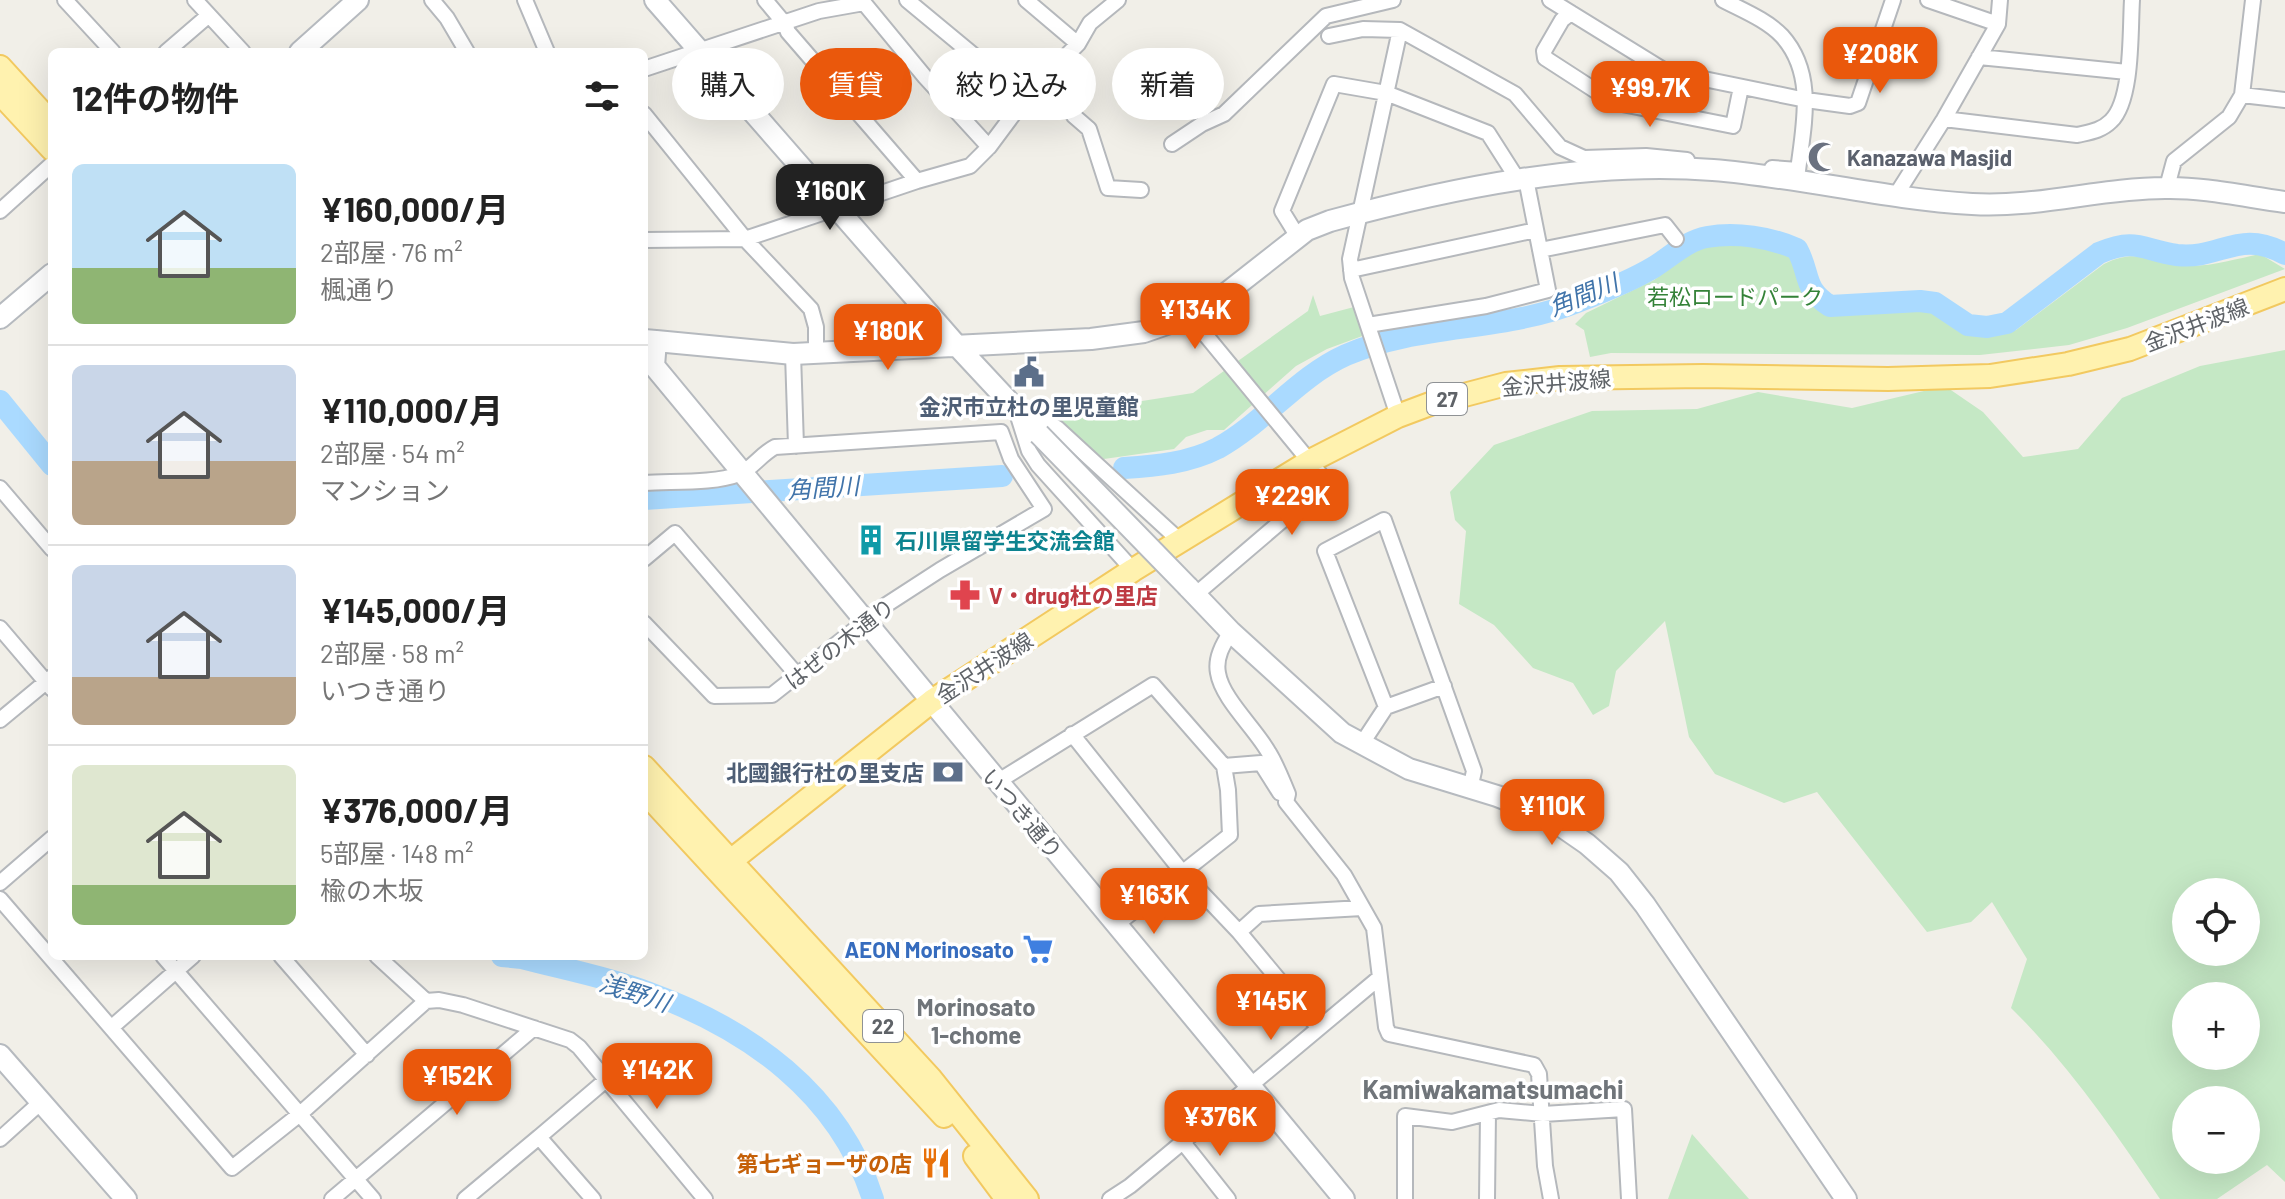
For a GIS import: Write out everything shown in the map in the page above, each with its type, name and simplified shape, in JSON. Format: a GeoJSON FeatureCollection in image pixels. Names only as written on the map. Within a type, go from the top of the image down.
{"type":"FeatureCollection","features":[{"type":"Feature","properties":{"kind":"main road"},"geometry":{"type":"LineString","coordinates":[[0,67],[48,120]]}},
{"type":"Feature","properties":{"kind":"main road"},"geometry":{"type":"LineString","coordinates":[[0,93],[48,145]]}},
{"type":"Feature","properties":{"kind":"main road","name":"金沢井波線"},"geometry":{"type":"LineString","coordinates":[[725,865],[932,701],[1133,570],[1312,460],[1398,416],[1459,395],[1506,384],[1560,378],[1888,379],[1990,376],[2068,364],[2130,349],[2285,289]]}},
{"type":"Feature","properties":{"kind":"main road","name":"22"},"geometry":{"type":"LineString","coordinates":[[648,772],[725,865],[945,1116],[1007,1199]]}},
{"type":"Feature","properties":{"kind":"main road","name":"22"},"geometry":{"type":"LineString","coordinates":[[648,795],[725,865],[931,1079],[1027,1199]]}},
{"type":"Feature","properties":{"kind":"street"},"geometry":{"type":"LineString","coordinates":[[65,0],[109,48]]}},
{"type":"Feature","properties":{"kind":"street"},"geometry":{"type":"LineString","coordinates":[[195,0],[239,48]]}},
{"type":"Feature","properties":{"kind":"street"},"geometry":{"type":"LineString","coordinates":[[304,48],[358,0]]}},
{"type":"Feature","properties":{"kind":"street"},"geometry":{"type":"LineString","coordinates":[[432,0],[459,48]]}},
{"type":"Feature","properties":{"kind":"street"},"geometry":{"type":"LineString","coordinates":[[525,0],[545,48]]}},
{"type":"Feature","properties":{"kind":"street"},"geometry":{"type":"LineString","coordinates":[[655,0],[696,48]]}},
{"type":"Feature","properties":{"kind":"street"},"geometry":{"type":"LineString","coordinates":[[765,0],[788,32],[917,181]]}},
{"type":"Feature","properties":{"kind":"street"},"geometry":{"type":"LineString","coordinates":[[907,0],[965,48]]}},
{"type":"Feature","properties":{"kind":"street"},"geometry":{"type":"LineString","coordinates":[[1026,0],[1078,44]]}},
{"type":"Feature","properties":{"kind":"street"},"geometry":{"type":"LineString","coordinates":[[1074,48],[1090,23],[1118,0]]}},
{"type":"Feature","properties":{"kind":"street"},"geometry":{"type":"LineString","coordinates":[[1172,144],[1224,114],[1326,16],[1393,0]]}},
{"type":"Feature","properties":{"kind":"street"},"geometry":{"type":"LineString","coordinates":[[1550,0],[1665,71],[1850,106],[1858,103],[1893,0]]}},
{"type":"Feature","properties":{"kind":"street"},"geometry":{"type":"LineString","coordinates":[[1723,0],[1781,34],[1804,78],[1806,100],[1797,175]]}},
{"type":"Feature","properties":{"kind":"street"},"geometry":{"type":"LineString","coordinates":[[1928,0],[1998,24]]}},
{"type":"Feature","properties":{"kind":"street"},"geometry":{"type":"LineString","coordinates":[[1896,195],[1998,24],[2000,0]]}},
{"type":"Feature","properties":{"kind":"street"},"geometry":{"type":"LineString","coordinates":[[1944,119],[2077,135],[2098,131],[2113,120],[2123,101],[2132,0]]}},
{"type":"Feature","properties":{"kind":"street"},"geometry":{"type":"LineString","coordinates":[[2167,187],[2174,161],[2229,117],[2242,95],[2253,0]]}},
{"type":"Feature","properties":{"kind":"street"},"geometry":{"type":"LineString","coordinates":[[709,48],[836,4],[864,3],[925,77],[989,147]]}},
{"type":"Feature","properties":{"kind":"street"},"geometry":{"type":"LineString","coordinates":[[1571,13],[1562,20],[1544,51],[1545,58],[1622,104],[1733,126],[1741,87]]}},
{"type":"Feature","properties":{"kind":"street"},"geometry":{"type":"LineString","coordinates":[[171,48],[209,15]]}},
{"type":"Feature","properties":{"kind":"street"},"geometry":{"type":"LineString","coordinates":[[1329,36],[1363,29],[1400,30],[1515,94],[1560,147],[1584,158],[1646,156],[1797,175],[1896,195],[1969,204],[2009,205],[2167,187],[2285,202]]}},
{"type":"Feature","properties":{"kind":"street"},"geometry":{"type":"LineString","coordinates":[[1398,416],[1351,270],[1351,247],[1400,30]]}},
{"type":"Feature","properties":{"kind":"street"},"geometry":{"type":"LineString","coordinates":[[1979,57],[2127,72]]}},
{"type":"Feature","properties":{"kind":"street"},"geometry":{"type":"LineString","coordinates":[[648,68],[672,60]]}},
{"type":"Feature","properties":{"kind":"street"},"geometry":{"type":"LineString","coordinates":[[1298,237],[1282,211],[1334,84],[1386,93],[1488,133],[1522,180],[1548,290],[1370,330]]}},
{"type":"Feature","properties":{"kind":"street"},"geometry":{"type":"LineString","coordinates":[[2242,95],[2285,100]]}},
{"type":"Feature","properties":{"kind":"street"},"geometry":{"type":"LineString","coordinates":[[648,119],[745,239],[811,309],[816,327],[816,353]]}},
{"type":"Feature","properties":{"kind":"street"},"geometry":{"type":"LineString","coordinates":[[761,120],[1016,410],[1231,632],[1342,733],[1409,769],[1525,807],[1561,826],[1619,872],[1645,905],[1846,1199]]}},
{"type":"Feature","properties":{"kind":"street"},"geometry":{"type":"LineString","coordinates":[[648,240],[745,239],[970,166],[1009,120]]}},
{"type":"Feature","properties":{"kind":"street"},"geometry":{"type":"LineString","coordinates":[[1079,120],[1089,129],[1108,188],[1141,190]]}},
{"type":"Feature","properties":{"kind":"street"},"geometry":{"type":"LineString","coordinates":[[0,211],[48,168]]}},
{"type":"Feature","properties":{"kind":"street"},"geometry":{"type":"LineString","coordinates":[[747,478],[654,366],[650,340],[793,354],[1091,339],[1144,332],[1190,316],[1219,299],[1298,237],[1330,221],[1359,213],[1522,180],[1657,169],[1797,175]]}},
{"type":"Feature","properties":{"kind":"street"},"geometry":{"type":"LineString","coordinates":[[1540,250],[1665,225],[1676,239]]}},
{"type":"Feature","properties":{"kind":"street"},"geometry":{"type":"LineString","coordinates":[[1351,270],[1536,230]]}},
{"type":"Feature","properties":{"kind":"street"},"geometry":{"type":"LineString","coordinates":[[0,318],[48,277]]}},
{"type":"Feature","properties":{"kind":"street"},"geometry":{"type":"LineString","coordinates":[[1190,316],[1312,460],[1320,474],[1319,489],[1191,591]]}},
{"type":"Feature","properties":{"kind":"street"},"geometry":{"type":"LineString","coordinates":[[747,478],[764,453],[775,447],[796,446],[793,354]]}},
{"type":"Feature","properties":{"kind":"street"},"geometry":{"type":"LineString","coordinates":[[1016,410],[1037,416],[1057,428],[1180,541]]}},
{"type":"Feature","properties":{"kind":"street"},"geometry":{"type":"LineString","coordinates":[[1016,410],[1029,451],[1038,465],[1133,570]]}},
{"type":"Feature","properties":{"kind":"street","name":"はぜの木通り"},"geometry":{"type":"LineString","coordinates":[[648,627],[714,696],[772,695],[866,620],[940,570],[1044,509],[1011,459],[1001,432],[796,446]]}},
{"type":"Feature","properties":{"kind":"street"},"geometry":{"type":"LineString","coordinates":[[648,480],[747,478]]}},
{"type":"Feature","properties":{"kind":"street","name":"いつき通り"},"geometry":{"type":"LineString","coordinates":[[747,478],[1344,1199]]}},
{"type":"Feature","properties":{"kind":"street"},"geometry":{"type":"LineString","coordinates":[[0,488],[48,544]]}},
{"type":"Feature","properties":{"kind":"street"},"geometry":{"type":"LineString","coordinates":[[1386,707],[1325,551],[1384,520],[1474,771],[1470,789]]}},
{"type":"Feature","properties":{"kind":"street"},"geometry":{"type":"LineString","coordinates":[[648,556],[675,533],[797,675]]}},
{"type":"Feature","properties":{"kind":"street"},"geometry":{"type":"LineString","coordinates":[[0,628],[48,681]]}},
{"type":"Feature","properties":{"kind":"street"},"geometry":{"type":"LineString","coordinates":[[1231,632],[1219,653],[1218,673],[1224,688],[1269,752],[1288,794],[1286,802]]}},
{"type":"Feature","properties":{"kind":"street"},"geometry":{"type":"LineString","coordinates":[[0,720],[48,684]]}},
{"type":"Feature","properties":{"kind":"street"},"geometry":{"type":"LineString","coordinates":[[997,782],[1153,685],[1224,766],[1230,835],[1116,925]]}},
{"type":"Feature","properties":{"kind":"street"},"geometry":{"type":"LineString","coordinates":[[1361,745],[1386,707],[1444,686]]}},
{"type":"Feature","properties":{"kind":"street"},"geometry":{"type":"LineString","coordinates":[[1072,734],[1183,873],[1239,932],[1318,1027]]}},
{"type":"Feature","properties":{"kind":"street"},"geometry":{"type":"LineString","coordinates":[[1224,766],[1261,763],[1286,802],[1344,875],[1374,928],[1389,1034],[1534,1065],[1539,1074],[1545,1166],[1551,1199]]}},
{"type":"Feature","properties":{"kind":"street"},"geometry":{"type":"LineString","coordinates":[[0,883],[48,841]]}},
{"type":"Feature","properties":{"kind":"street"},"geometry":{"type":"LineString","coordinates":[[0,899],[48,954]]}},
{"type":"Feature","properties":{"kind":"street"},"geometry":{"type":"LineString","coordinates":[[1239,932],[1259,914],[1362,908]]}},
{"type":"Feature","properties":{"kind":"street"},"geometry":{"type":"LineString","coordinates":[[53,960],[232,1168],[300,1114],[426,1001],[439,1000],[570,1040],[705,1199]]}},
{"type":"Feature","properties":{"kind":"street"},"geometry":{"type":"LineString","coordinates":[[166,960],[373,1199]]}},
{"type":"Feature","properties":{"kind":"street"},"geometry":{"type":"LineString","coordinates":[[112,1027],[188,960]]}},
{"type":"Feature","properties":{"kind":"street"},"geometry":{"type":"LineString","coordinates":[[284,960],[367,1055]]}},
{"type":"Feature","properties":{"kind":"street"},"geometry":{"type":"LineString","coordinates":[[381,960],[426,1001]]}},
{"type":"Feature","properties":{"kind":"street"},"geometry":{"type":"LineString","coordinates":[[1110,1199],[1134,1193],[1182,1141],[1379,978]]}},
{"type":"Feature","properties":{"kind":"street"},"geometry":{"type":"LineString","coordinates":[[332,1199],[534,1028]]}},
{"type":"Feature","properties":{"kind":"street"},"geometry":{"type":"LineString","coordinates":[[0,1055],[126,1199]]}},
{"type":"Feature","properties":{"kind":"street"},"geometry":{"type":"LineString","coordinates":[[465,1199],[481,1194],[539,1137],[606,1080]]}},
{"type":"Feature","properties":{"kind":"street"},"geometry":{"type":"LineString","coordinates":[[0,1139],[41,1102]]}},
{"type":"Feature","properties":{"kind":"street"},"geometry":{"type":"LineString","coordinates":[[1405,1199],[1405,1116],[1452,1122],[1499,1110],[1543,1114],[1624,1109],[1629,1199]]}},
{"type":"Feature","properties":{"kind":"street"},"geometry":{"type":"LineString","coordinates":[[1487,1199],[1488,1113]]}},
{"type":"Feature","properties":{"kind":"street"},"geometry":{"type":"LineString","coordinates":[[539,1137],[593,1199]]}},
{"type":"Feature","properties":{"kind":"street"},"geometry":{"type":"LineString","coordinates":[[1182,1141],[1228,1199]]}},
{"type":"Feature","properties":{"kind":"green space","name":"若松ロードパーク"},"geometry":{"type":"Polygon","coordinates":[[[1705,237],[1766,238],[1797,249],[1806,265],[1811,292],[1830,306],[1930,312],[1970,334],[1991,336],[2016,330],[2115,259],[2133,256],[2198,266],[2260,254],[2285,269],[2127,328],[2069,345],[1980,355],[1611,353],[1590,357],[1584,330],[1575,324],[1586,313],[1654,280],[1671,267],[1687,245],[1705,237]]]}},
{"type":"Feature","properties":{"kind":"green space"},"geometry":{"type":"Polygon","coordinates":[[[1313,295],[1320,316],[1354,307],[1365,335],[1327,349],[1296,366],[1224,430],[1207,430],[1186,437],[1174,449],[1104,459],[1062,424],[1030,408],[1142,401],[1193,393],[1308,311],[1313,295]]]}},
{"type":"Feature","properties":{"kind":"green space"},"geometry":{"type":"Polygon","coordinates":[[[2285,350],[2285,1182],[2267,1165],[2260,1170],[2260,1086],[2172,1086],[2172,1174],[2254,1174],[2217,1199],[2160,1199],[2072,1076],[2011,1008],[2027,959],[1992,902],[1971,922],[1927,932],[1817,792],[1784,803],[1715,774],[1689,737],[1665,621],[1616,671],[1609,706],[1593,715],[1573,683],[1533,668],[1494,625],[1459,604],[1466,531],[1455,520],[1450,492],[1494,445],[1592,411],[1697,409],[1758,392],[1852,408],[1945,386],[1983,412],[2023,457],[2078,449],[2122,398],[2200,366],[2285,350]]]}},
{"type":"Feature","properties":{"kind":"green space"},"geometry":{"type":"Polygon","coordinates":[[[1692,1134],[1749,1199],[1668,1199],[1692,1134]]]}},
{"type":"Feature","properties":{"kind":"waterway","name":"角間川"},"geometry":{"type":"LineString","coordinates":[[1124,468],[1184,460],[1218,448],[1251,426],[1312,375],[1346,355],[1403,337],[1549,312],[1626,282],[1686,245],[1707,237],[1753,237],[1797,249],[1811,287],[1830,306],[1920,301],[1935,303],[1968,325],[1987,327],[2007,323],[2099,253],[2112,248],[2131,245],[2177,255],[2192,255],[2255,244],[2285,254]]}},
{"type":"Feature","properties":{"kind":"waterway","name":"浅野川"},"geometry":{"type":"LineString","coordinates":[[0,401],[48,460]]}},
{"type":"Feature","properties":{"kind":"waterway","name":"角間川"},"geometry":{"type":"LineString","coordinates":[[648,499],[1002,476]]}},
{"type":"Feature","properties":{"kind":"waterway","name":"浅野川"},"geometry":{"type":"LineString","coordinates":[[530,960],[647,992],[721,1025],[754,1046],[786,1070],[838,1127],[858,1161],[873,1199]]}},
{"type":"Feature","properties":{"kind":"place","name":"Kanazawa Masjid"},"geometry":{"type":"Point","coordinates":[1823,157]}},
{"type":"Feature","properties":{"kind":"place","name":"金沢市立杜の里児童館"},"geometry":{"type":"Point","coordinates":[1029,372]}},
{"type":"Feature","properties":{"kind":"place","name":"石川県留学生交流会館"},"geometry":{"type":"Point","coordinates":[871,540]}},
{"type":"Feature","properties":{"kind":"place","name":"V・drug杜の里店"},"geometry":{"type":"Point","coordinates":[965,595]}},
{"type":"Feature","properties":{"kind":"place","name":"北國銀行杜の里支店"},"geometry":{"type":"Point","coordinates":[948,772]}},
{"type":"Feature","properties":{"kind":"place","name":"AEON Morinosato"},"geometry":{"type":"Point","coordinates":[1038,949]}},
{"type":"Feature","properties":{"kind":"place","name":"第七ギョーザの店"},"geometry":{"type":"Point","coordinates":[936,1163]}},
{"type":"Feature","properties":{"kind":"district","name":"Morinosato 1-chome"},"geometry":{"type":"Point","coordinates":[976,1020]}},
{"type":"Feature","properties":{"kind":"district","name":"Kamiwakamatsumachi"},"geometry":{"type":"Point","coordinates":[1493,1088]}}]}
